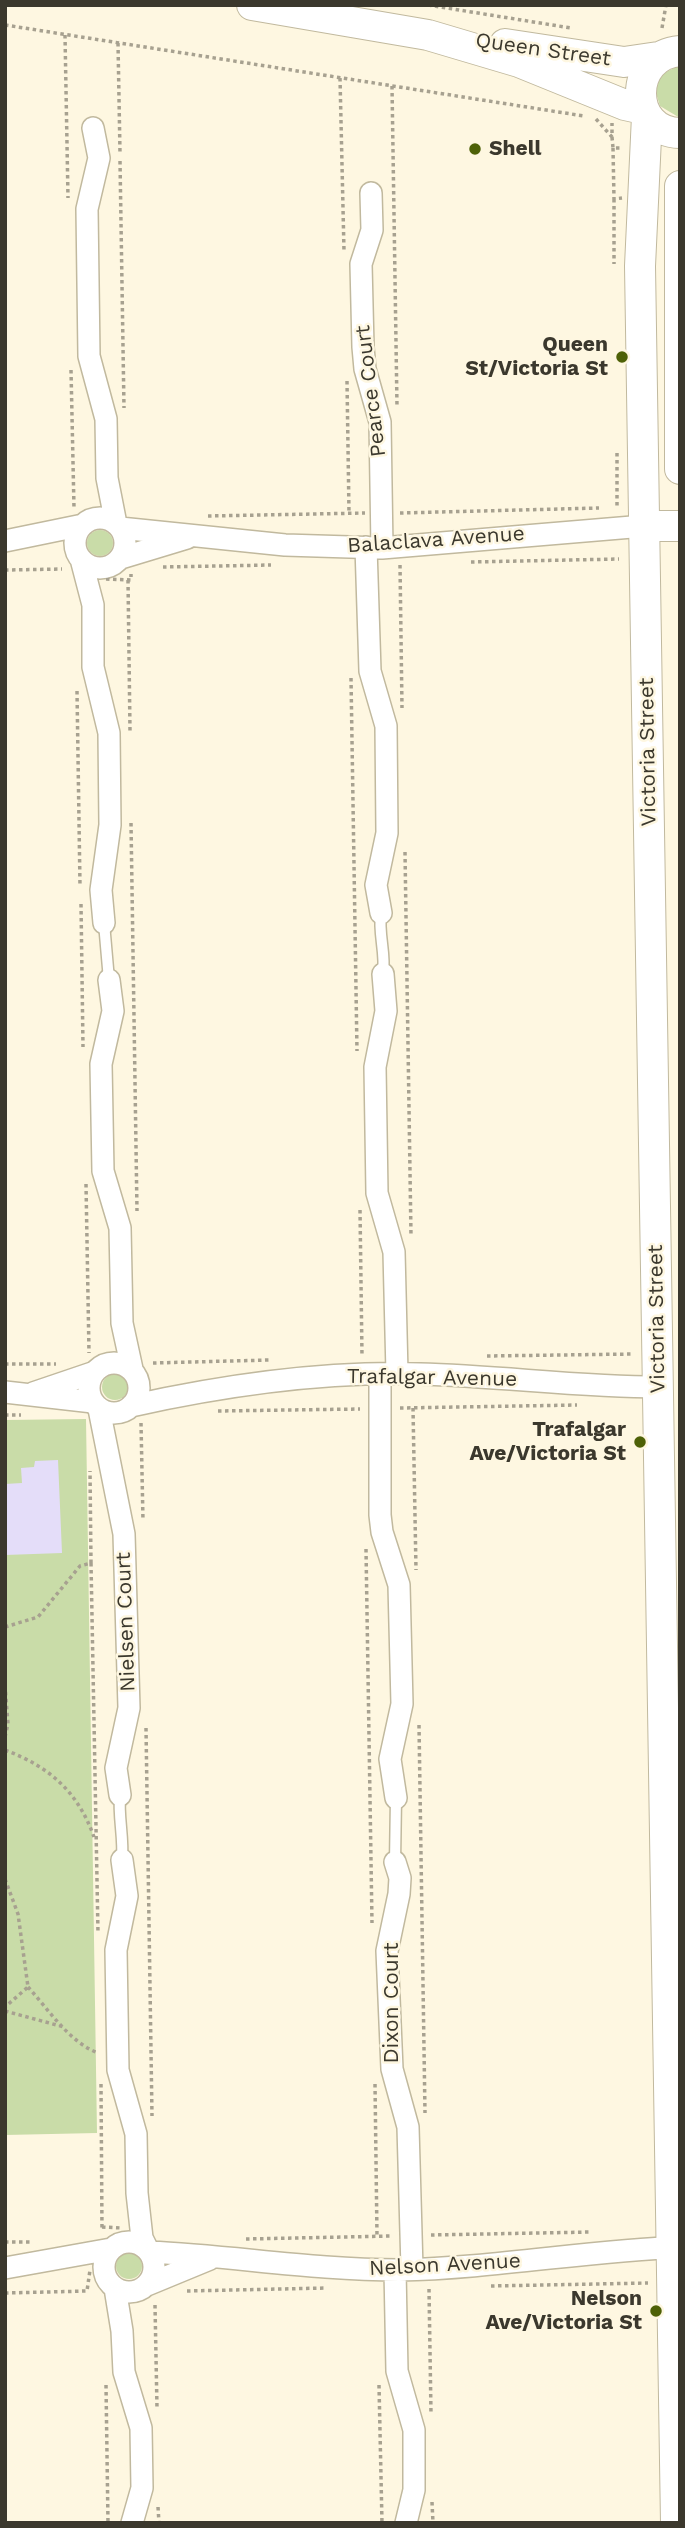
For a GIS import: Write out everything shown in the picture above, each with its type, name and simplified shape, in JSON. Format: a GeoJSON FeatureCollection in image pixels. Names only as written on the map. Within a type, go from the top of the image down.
{"type":"FeatureCollection","features":[{"type":"Feature","properties":{"kind":"street","name":"Queen Street"},"geometry":{"type":"LineString","coordinates":[[252,5],[364,13],[519,62],[645,113],[658,127],[680,133]]}},
{"type":"Feature","properties":{"kind":"street","name":"Queen Street"},"geometry":{"type":"LineString","coordinates":[[428,35],[624,62],[669,45]]}},
{"type":"Feature","properties":{"kind":"street","name":"Victoria Street"},"geometry":{"type":"LineString","coordinates":[[669,45],[643,75],[640,86],[645,113],[646,178],[640,210],[644,526],[669,1387],[677,2247],[676,2523]]}},
{"type":"Feature","properties":{"kind":"street"},"geometry":{"type":"LineString","coordinates":[[93,128],[99,158],[87,209],[89,356],[107,426],[107,478],[118,526],[126,543],[122,566]]}},
{"type":"Feature","properties":{"kind":"street"},"geometry":{"type":"LineString","coordinates":[[680,186],[680,469]]}},
{"type":"Feature","properties":{"kind":"street","name":"Pearce Court"},"geometry":{"type":"LineString","coordinates":[[371,193],[372,230],[361,264],[365,369],[380,422],[381,513],[374,548],[370,671],[386,726],[387,833],[376,885],[381,913]]}},
{"type":"Feature","properties":{"kind":"street"},"geometry":{"type":"LineString","coordinates":[[104,923],[101,890],[110,824],[109,733],[93,667],[93,605],[76,559],[75,537],[90,518],[107,478]]}},
{"type":"Feature","properties":{"kind":"street"},"geometry":{"type":"LineString","coordinates":[[90,518],[104,518],[118,526]]}},
{"type":"Feature","properties":{"kind":"street","name":"Balaclava Avenue"},"geometry":{"type":"LineString","coordinates":[[118,526],[167,530],[192,537],[285,545],[374,548],[644,526],[680,526]]}},
{"type":"Feature","properties":{"kind":"street"},"geometry":{"type":"LineString","coordinates":[[5,541],[28,537],[87,565],[103,569],[122,566]]}},
{"type":"Feature","properties":{"kind":"street","name":"Balaclava Avenue"},"geometry":{"type":"LineString","coordinates":[[122,566],[144,552],[192,537]]}},
{"type":"Feature","properties":{"kind":"street"},"geometry":{"type":"LineString","coordinates":[[76,559],[122,566]]}},
{"type":"Feature","properties":{"kind":"street"},"geometry":{"type":"LineString","coordinates":[[383,974],[386,1011],[375,1068],[377,1193],[394,1252],[380,1515],[399,1585],[402,1704],[390,1759],[396,1798]]}},
{"type":"Feature","properties":{"kind":"street"},"geometry":{"type":"LineString","coordinates":[[107,1449],[116,1424],[132,1413],[139,1392],[122,1323],[120,1228],[104,1178],[102,1160],[101,1064],[113,1011],[109,980]]}},
{"type":"Feature","properties":{"kind":"street"},"geometry":{"type":"LineString","coordinates":[[31,1393],[93,1364],[116,1343],[122,1323]]}},
{"type":"Feature","properties":{"kind":"street"},"geometry":{"type":"LineString","coordinates":[[93,1364],[116,1362],[134,1373]]}},
{"type":"Feature","properties":{"kind":"street"},"geometry":{"type":"LineString","coordinates":[[93,1364],[88,1388],[96,1406]]}},
{"type":"Feature","properties":{"kind":"street","name":"Trafalgar Avenue"},"geometry":{"type":"LineString","coordinates":[[134,1373],[153,1385],[185,1393]]}},
{"type":"Feature","properties":{"kind":"street","name":"Trafalgar Avenue"},"geometry":{"type":"LineString","coordinates":[[132,1413],[185,1393],[320,1377],[388,1374],[669,1387]]}},
{"type":"Feature","properties":{"kind":"street"},"geometry":{"type":"LineString","coordinates":[[5,1392],[31,1393],[96,1406],[111,1413],[132,1413]]}},
{"type":"Feature","properties":{"kind":"street","name":"Nielsen Court"},"geometry":{"type":"LineString","coordinates":[[96,1406],[124,1534],[129,1708],[116,1768],[120,1795]]}},
{"type":"Feature","properties":{"kind":"street"},"geometry":{"type":"LineString","coordinates":[[122,1860],[127,1895],[116,1950],[118,2070],[136,2134],[137,2193],[142,2238],[154,2272],[131,2302],[122,2330]]}},
{"type":"Feature","properties":{"kind":"street","name":"Dixon Court"},"geometry":{"type":"LineString","coordinates":[[395,1862],[400,1878],[399,1894],[387,1951],[392,2069],[408,2127],[410,2236],[404,2269],[397,2371],[414,2430],[414,2490],[406,2523]]}},
{"type":"Feature","properties":{"kind":"street"},"geometry":{"type":"LineString","coordinates":[[132,2523],[142,2488],[141,2428],[124,2372],[122,2330],[104,2264],[131,2220],[137,2193]]}},
{"type":"Feature","properties":{"kind":"street"},"geometry":{"type":"LineString","coordinates":[[104,2264],[131,2241],[148,2250]]}},
{"type":"Feature","properties":{"kind":"street","name":"Nelson Avenue"},"geometry":{"type":"LineString","coordinates":[[148,2250],[194,2254],[210,2259],[404,2269],[677,2247]]}},
{"type":"Feature","properties":{"kind":"street"},"geometry":{"type":"LineString","coordinates":[[5,2268],[41,2252],[104,2264],[128,2292],[144,2287]]}},
{"type":"Feature","properties":{"kind":"street","name":"Nelson Avenue"},"geometry":{"type":"LineString","coordinates":[[144,2287],[210,2259]]}},
{"type":"Feature","properties":{"kind":"lane"},"geometry":{"type":"LineString","coordinates":[[381,913],[379,929],[385,961],[383,974]]}},
{"type":"Feature","properties":{"kind":"lane"},"geometry":{"type":"LineString","coordinates":[[104,923],[109,980]]}},
{"type":"Feature","properties":{"kind":"lane"},"geometry":{"type":"LineString","coordinates":[[120,1795],[124,1839],[122,1860]]}},
{"type":"Feature","properties":{"kind":"lane"},"geometry":{"type":"LineString","coordinates":[[395,1862],[396,1798]]}},
{"type":"Feature","properties":{"kind":"path"},"geometry":{"type":"LineString","coordinates":[[428,5],[578,29]]}},
{"type":"Feature","properties":{"kind":"path"},"geometry":{"type":"LineString","coordinates":[[666,5],[669,45]]}},
{"type":"Feature","properties":{"kind":"path"},"geometry":{"type":"LineString","coordinates":[[5,25],[595,117]]}},
{"type":"Feature","properties":{"kind":"path"},"geometry":{"type":"LineString","coordinates":[[118,43],[124,412]]}},
{"type":"Feature","properties":{"kind":"path"},"geometry":{"type":"LineString","coordinates":[[392,86],[397,416]]}},
{"type":"Feature","properties":{"kind":"path"},"geometry":{"type":"LineString","coordinates":[[614,199],[614,266]]}},
{"type":"Feature","properties":{"kind":"path"},"geometry":{"type":"LineString","coordinates":[[200,516],[618,508],[617,441]]}},
{"type":"Feature","properties":{"kind":"path"},"geometry":{"type":"LineString","coordinates":[[76,559],[61,519],[74,513],[74,508],[90,518]]}},
{"type":"Feature","properties":{"kind":"path"},"geometry":{"type":"LineString","coordinates":[[5,570],[76,559],[122,566],[131,580],[131,574],[137,567],[143,567],[144,552]]}},
{"type":"Feature","properties":{"kind":"path"},"geometry":{"type":"LineString","coordinates":[[400,563],[402,716]]}},
{"type":"Feature","properties":{"kind":"path"},"geometry":{"type":"LineString","coordinates":[[122,566],[130,731]]}},
{"type":"Feature","properties":{"kind":"path"},"geometry":{"type":"LineString","coordinates":[[351,675],[357,1052]]}},
{"type":"Feature","properties":{"kind":"path"},"geometry":{"type":"LineString","coordinates":[[77,689],[83,1049]]}},
{"type":"Feature","properties":{"kind":"path"},"geometry":{"type":"LineString","coordinates":[[131,814],[137,1213]]}},
{"type":"Feature","properties":{"kind":"path"},"geometry":{"type":"LineString","coordinates":[[404,842],[411,1246]]}},
{"type":"Feature","properties":{"kind":"path"},"geometry":{"type":"LineString","coordinates":[[86,1173],[93,1364]]}},
{"type":"Feature","properties":{"kind":"path"},"geometry":{"type":"LineString","coordinates":[[360,1205],[362,1358]]}},
{"type":"Feature","properties":{"kind":"path"},"geometry":{"type":"LineString","coordinates":[[413,1408],[416,1574]]}},
{"type":"Feature","properties":{"kind":"path"},"geometry":{"type":"LineString","coordinates":[[132,1413],[143,1533]]}},
{"type":"Feature","properties":{"kind":"path"},"geometry":{"type":"LineString","coordinates":[[5,1415],[28,1415]]}},
{"type":"Feature","properties":{"kind":"path"},"geometry":{"type":"LineString","coordinates":[[89,1461],[98,1935]]}},
{"type":"Feature","properties":{"kind":"path"},"geometry":{"type":"LineString","coordinates":[[366,1547],[372,1933]]}},
{"type":"Feature","properties":{"kind":"path"},"geometry":{"type":"LineString","coordinates":[[5,1627],[38,1616],[80,1566],[91,1563]]}},
{"type":"Feature","properties":{"kind":"path"},"geometry":{"type":"LineString","coordinates":[[5,1685],[8,1724],[5,1737]]}},
{"type":"Feature","properties":{"kind":"path"},"geometry":{"type":"LineString","coordinates":[[418,1712],[425,2125]]}},
{"type":"Feature","properties":{"kind":"path"},"geometry":{"type":"LineString","coordinates":[[146,1727],[153,2129]]}},
{"type":"Feature","properties":{"kind":"path"},"geometry":{"type":"LineString","coordinates":[[5,1750],[32,1760],[62,1781],[85,1813],[96,1843]]}},
{"type":"Feature","properties":{"kind":"path"},"geometry":{"type":"LineString","coordinates":[[5,1879],[18,1914],[19,1943],[28,1987],[87,2049],[100,2054],[100,2041]]}},
{"type":"Feature","properties":{"kind":"path"},"geometry":{"type":"LineString","coordinates":[[28,1987],[5,2009],[64,2027]]}},
{"type":"Feature","properties":{"kind":"path"},"geometry":{"type":"LineString","coordinates":[[374,2071],[377,2236]]}},
{"type":"Feature","properties":{"kind":"path"},"geometry":{"type":"LineString","coordinates":[[5,2293],[87,2291],[104,2264],[91,2241],[102,2235],[101,2081]]}},
{"type":"Feature","properties":{"kind":"path"},"geometry":{"type":"LineString","coordinates":[[242,2239],[593,2232]]}},
{"type":"Feature","properties":{"kind":"path"},"geometry":{"type":"LineString","coordinates":[[5,2242],[41,2252]]}},
{"type":"Feature","properties":{"kind":"path"},"geometry":{"type":"LineString","coordinates":[[429,2287],[431,2426]]}},
{"type":"Feature","properties":{"kind":"path"},"geometry":{"type":"LineString","coordinates":[[106,2373],[108,2523]]}},
{"type":"Feature","properties":{"kind":"path"},"geometry":{"type":"LineString","coordinates":[[379,2384],[382,2523]]}},
{"type":"Feature","properties":{"kind":"path"},"geometry":{"type":"LineString","coordinates":[[432,2495],[433,2523]]}},
{"type":"Feature","properties":{"kind":"green space"},"geometry":{"type":"Polygon","coordinates":[[[680,65],[680,118],[660,106],[655,90],[662,74],[680,65]]]}},
{"type":"Feature","properties":{"kind":"green space"},"geometry":{"type":"Polygon","coordinates":[[[100,530],[109,534],[113,543],[109,552],[100,556],[91,552],[87,543],[91,534],[100,530]]]}},
{"type":"Feature","properties":{"kind":"green space"},"geometry":{"type":"Polygon","coordinates":[[[115,1374],[125,1377],[128,1387],[125,1397],[115,1400],[105,1397],[102,1387],[105,1377],[115,1374]]]}},
{"type":"Feature","properties":{"kind":"green space"},"geometry":{"type":"Polygon","coordinates":[[[86,1419],[97,2133],[5,2135],[5,1420],[86,1419]]]}},
{"type":"Feature","properties":{"kind":"green space"},"geometry":{"type":"Polygon","coordinates":[[[129,2253],[138,2257],[142,2266],[138,2275],[129,2279],[120,2275],[116,2266],[120,2257],[129,2253]]]}},
{"type":"Feature","properties":{"kind":"building"},"geometry":{"type":"Polygon","coordinates":[[[58,1460],[62,1553],[5,1555],[5,1484],[22,1483],[21,1468],[34,1467],[35,1461],[58,1460]]]}},
{"type":"Feature","properties":{"kind":"place","name":"Shell"},"geometry":{"type":"Point","coordinates":[475,149]}},
{"type":"Feature","properties":{"kind":"place","name":"Queen St/Victoria St"},"geometry":{"type":"Point","coordinates":[622,357]}},
{"type":"Feature","properties":{"kind":"place","name":"Trafalgar Ave/Victoria St"},"geometry":{"type":"Point","coordinates":[640,1442]}},
{"type":"Feature","properties":{"kind":"place","name":"Nelson Ave/Victoria St"},"geometry":{"type":"Point","coordinates":[656,2311]}}]}
